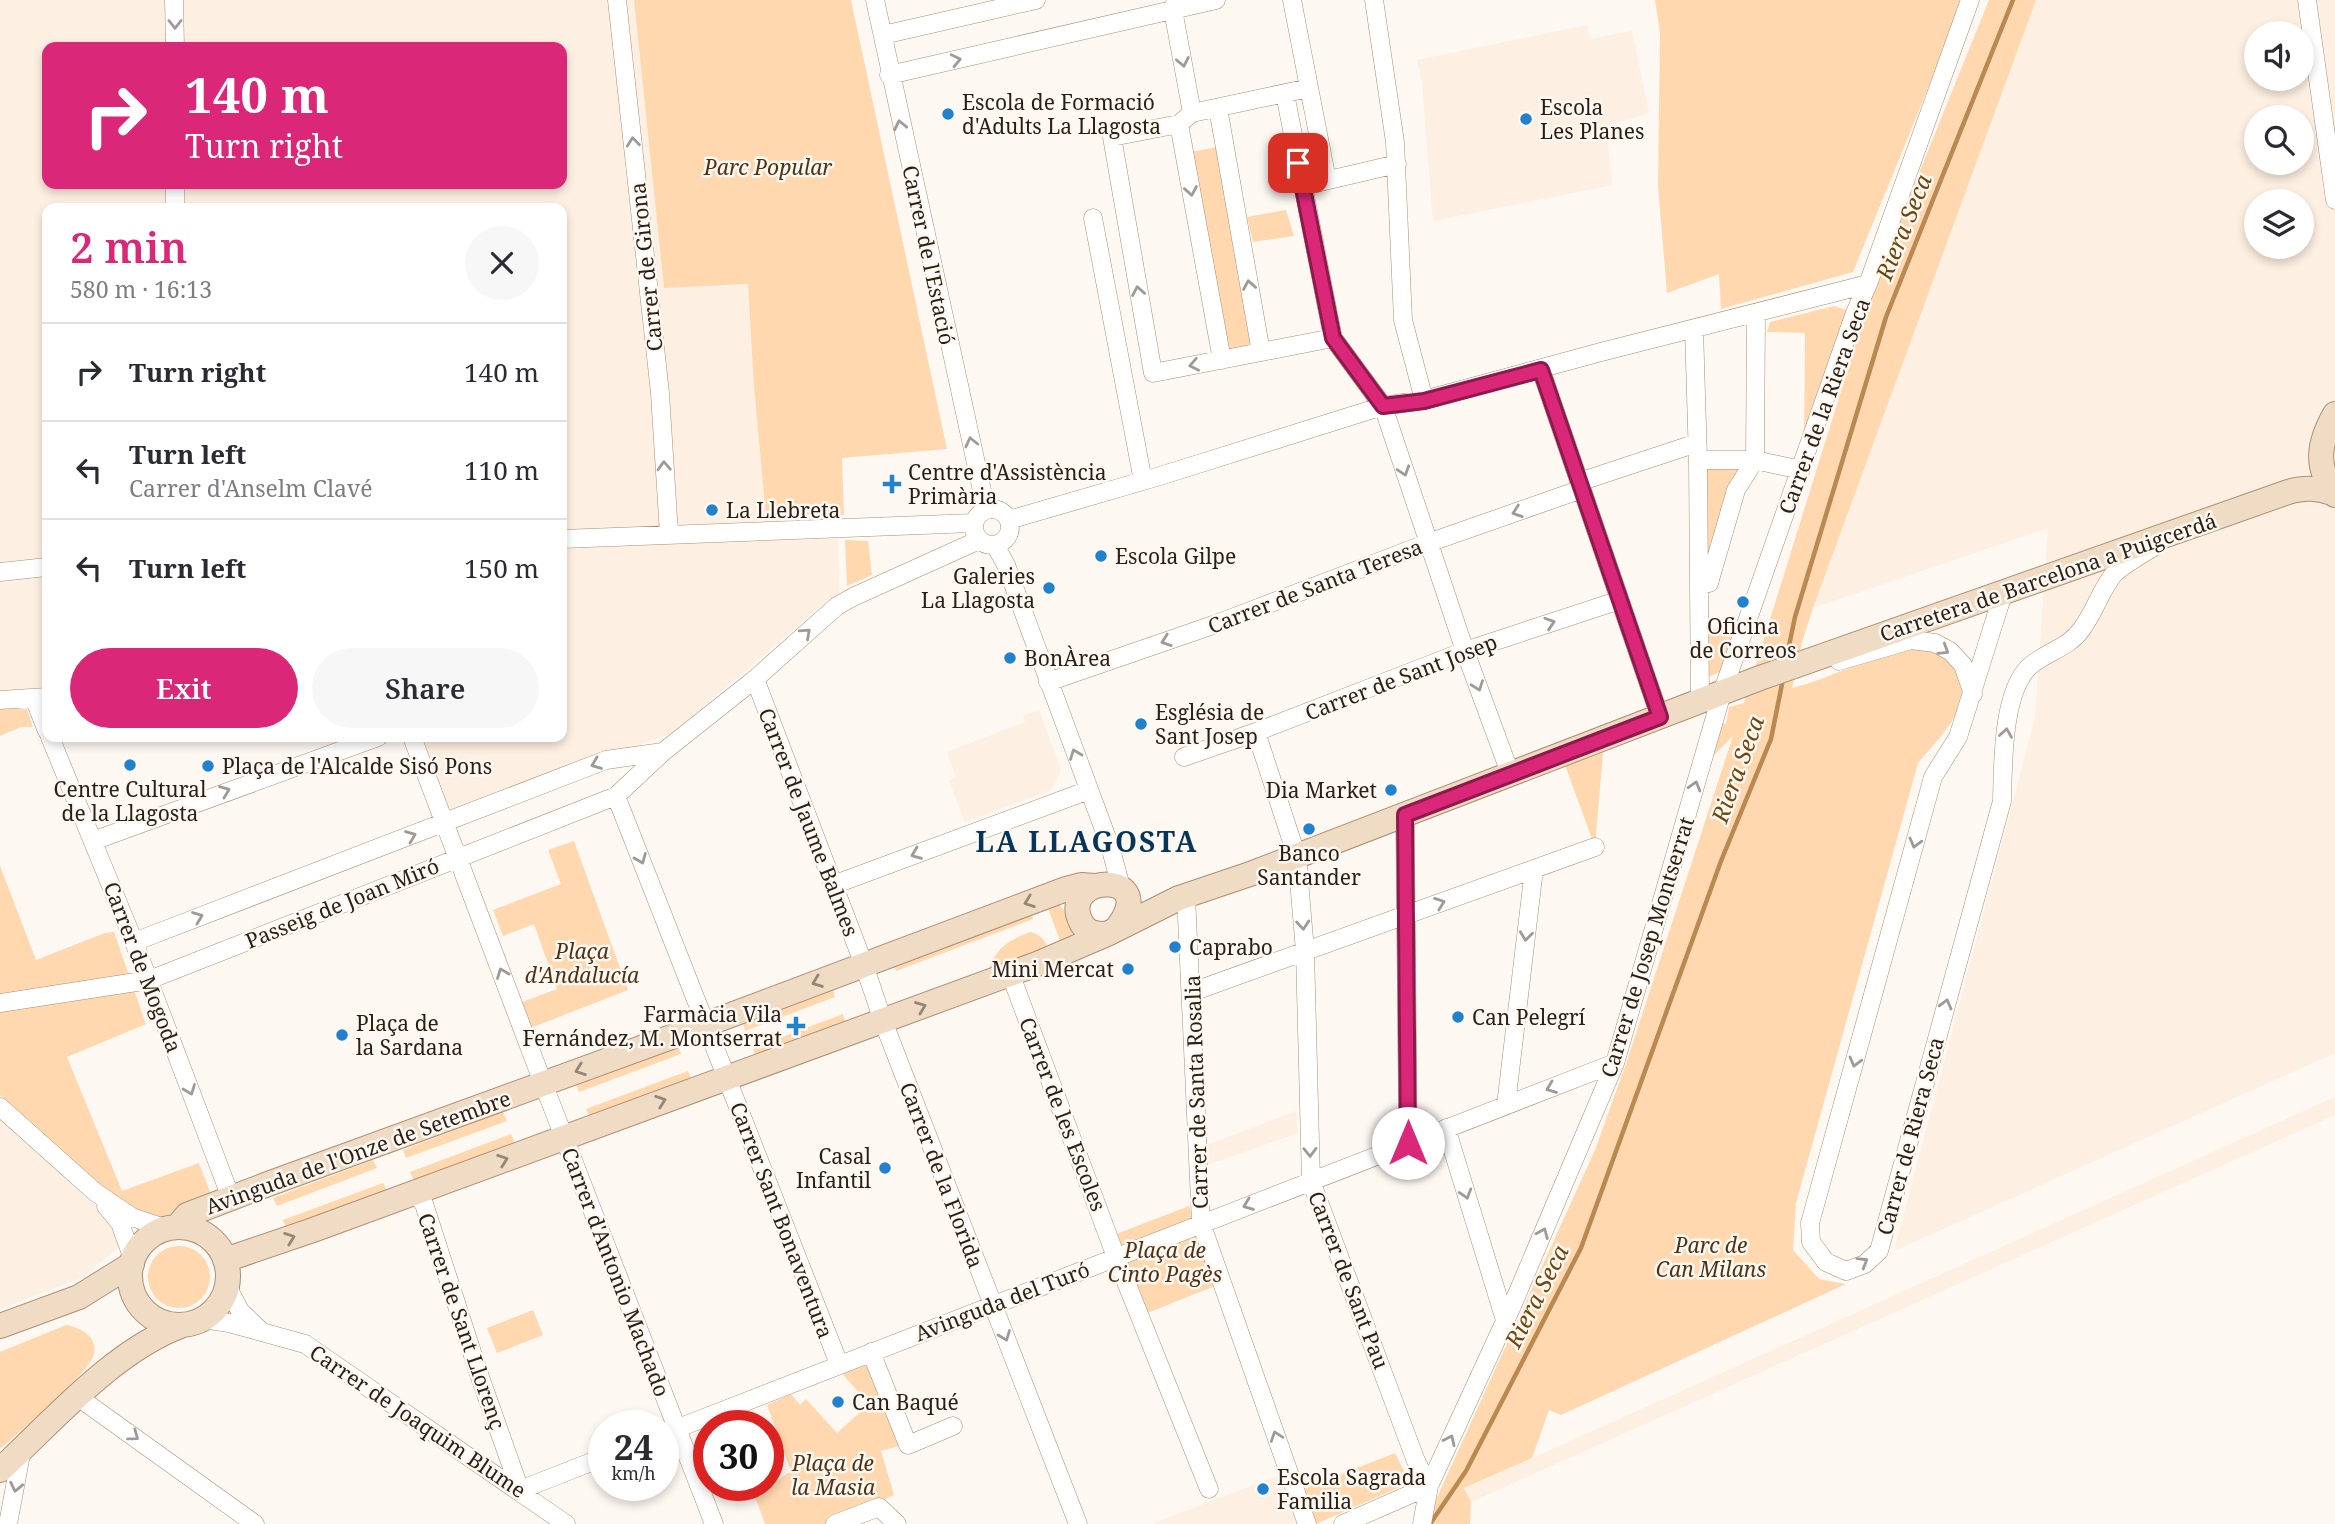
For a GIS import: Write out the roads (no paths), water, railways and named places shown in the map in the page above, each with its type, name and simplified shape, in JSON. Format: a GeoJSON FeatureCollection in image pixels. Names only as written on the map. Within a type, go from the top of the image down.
{"type":"FeatureCollection","features":[{"type":"Feature","properties":{"kind":"main road"},"geometry":{"type":"LineString","coordinates":[[2335,414],[2324,434],[2320,455],[2328,485],[2335,495]]}},
{"type":"Feature","properties":{"kind":"main road","name":"Carretera de Barcelona a Puigcerdá"},"geometry":{"type":"LineString","coordinates":[[2288,492],[2320,455]]}},
{"type":"Feature","properties":{"kind":"main road","name":"Carretera de Barcelona a Puigcerdá"},"geometry":{"type":"LineString","coordinates":[[1711,697],[2288,492],[2318,488],[2335,495]]}},
{"type":"Feature","properties":{"kind":"main road"},"geometry":{"type":"LineString","coordinates":[[225,1261],[1058,956],[1182,897],[1297,857],[1711,697]]}},
{"type":"Feature","properties":{"kind":"main road"},"geometry":{"type":"LineString","coordinates":[[1124,892],[1128,912],[1112,931],[1094,934],[1080,922],[1077,910],[1080,899],[1095,886],[1111,884],[1124,892],[1163,901],[1182,897]]}},
{"type":"Feature","properties":{"kind":"main road","name":"Avinguda de l'Onze de Setembre"},"geometry":{"type":"LineString","coordinates":[[172,1228],[187,1215],[231,1198],[1066,889],[1081,885],[1095,886]]}},
{"type":"Feature","properties":{"kind":"main road"},"geometry":{"type":"LineString","coordinates":[[0,1470],[126,1354],[160,1333],[193,1322],[218,1305],[227,1286],[225,1261],[215,1243],[207,1236],[197,1231],[172,1228],[148,1239],[138,1249],[133,1262],[131,1283],[138,1302],[136,1332],[126,1354]]}},
{"type":"Feature","properties":{"kind":"main road"},"geometry":{"type":"LineString","coordinates":[[0,1326],[79,1297],[133,1262]]}},
{"type":"Feature","properties":{"kind":"main road"},"geometry":{"type":"LineString","coordinates":[[79,1297],[111,1297],[138,1302],[159,1320],[175,1325],[193,1322]]}},
{"type":"Feature","properties":{"kind":"street"},"geometry":{"type":"LineString","coordinates":[[174,0],[175,42]]}},
{"type":"Feature","properties":{"kind":"street","name":"Carrer de Girona"},"geometry":{"type":"LineString","coordinates":[[617,0],[660,393],[668,534]]}},
{"type":"Feature","properties":{"kind":"street","name":"Carrer de l'Estació"},"geometry":{"type":"LineString","coordinates":[[874,0],[986,509]]}},
{"type":"Feature","properties":{"kind":"street"},"geometry":{"type":"LineString","coordinates":[[883,35],[1036,0]]}},
{"type":"Feature","properties":{"kind":"street"},"geometry":{"type":"LineString","coordinates":[[889,75],[1174,5],[1216,0]]}},
{"type":"Feature","properties":{"kind":"street"},"geometry":{"type":"LineString","coordinates":[[1292,0],[1327,180]]}},
{"type":"Feature","properties":{"kind":"street"},"geometry":{"type":"LineString","coordinates":[[1374,0],[1397,164],[1403,320],[1424,401]]}},
{"type":"Feature","properties":{"kind":"street","name":"Carrer de la Riera Seca"},"geometry":{"type":"LineString","coordinates":[[1711,697],[1801,470],[1855,313],[1868,284],[1970,0]]}},
{"type":"Feature","properties":{"kind":"street"},"geometry":{"type":"LineString","coordinates":[[2307,0],[2335,200]]}},
{"type":"Feature","properties":{"kind":"street"},"geometry":{"type":"LineString","coordinates":[[1174,5],[1186,119],[1222,360]]}},
{"type":"Feature","properties":{"kind":"street"},"geometry":{"type":"LineString","coordinates":[[1309,89],[1218,108],[1186,119],[1112,137],[1153,373],[1333,338]]}},
{"type":"Feature","properties":{"kind":"street"},"geometry":{"type":"LineString","coordinates":[[1286,94],[1333,338],[1383,406],[1465,650],[1510,773]]}},
{"type":"Feature","properties":{"kind":"street"},"geometry":{"type":"LineString","coordinates":[[1218,108],[1261,352]]}},
{"type":"Feature","properties":{"kind":"street"},"geometry":{"type":"LineString","coordinates":[[1303,186],[1397,164]]}},
{"type":"Feature","properties":{"kind":"street"},"geometry":{"type":"LineString","coordinates":[[1093,218],[1143,481]]}},
{"type":"Feature","properties":{"kind":"street"},"geometry":{"type":"LineString","coordinates":[[1101,263],[1133,256]]}},
{"type":"Feature","properties":{"kind":"street"},"geometry":{"type":"LineString","coordinates":[[1009,520],[1383,406],[1424,401],[1601,352],[1868,284]]}},
{"type":"Feature","properties":{"kind":"street"},"geometry":{"type":"LineString","coordinates":[[1699,586],[1709,583],[1736,490],[1755,460],[1756,313]]}},
{"type":"Feature","properties":{"kind":"street"},"geometry":{"type":"LineString","coordinates":[[1694,329],[1699,586],[1711,697]]}},
{"type":"Feature","properties":{"kind":"street"},"geometry":{"type":"LineString","coordinates":[[1541,370],[1660,717]]}},
{"type":"Feature","properties":{"kind":"street","name":"Carrer de Santa Teresa"},"geometry":{"type":"LineString","coordinates":[[1048,682],[1216,624],[1581,486],[1697,451],[1801,470]]}},
{"type":"Feature","properties":{"kind":"street"},"geometry":{"type":"LineString","coordinates":[[567,538],[668,534],[982,536],[1001,543],[1008,536],[1009,520],[1000,510],[986,509],[979,513],[982,536],[1006,565],[1124,892]]}},
{"type":"Feature","properties":{"kind":"street","name":"Carrer de Riera Seca"},"geometry":{"type":"LineString","coordinates":[[2003,594],[1958,737],[1933,777],[1810,1223],[1811,1242],[1826,1262],[1846,1271],[1865,1264],[1879,1251],[2002,801],[2003,753],[2016,688],[2026,669],[2041,656],[2064,646],[2080,632],[2115,572],[2181,531]]}},
{"type":"Feature","properties":{"kind":"street","name":"Passeig de Joan Miró"},"geometry":{"type":"LineString","coordinates":[[0,1003],[149,980],[616,796],[663,752],[755,679],[838,606],[982,536]]}},
{"type":"Feature","properties":{"kind":"street"},"geometry":{"type":"LineString","coordinates":[[0,572],[42,568]]}},
{"type":"Feature","properties":{"kind":"street","name":"Carrer de Sant Josep"},"geometry":{"type":"LineString","coordinates":[[1184,757],[1256,732],[1465,650],[1620,600]]}},
{"type":"Feature","properties":{"kind":"street"},"geometry":{"type":"LineString","coordinates":[[1808,662],[1846,660],[1911,640],[1935,643],[1950,651],[1963,665],[1973,694]]}},
{"type":"Feature","properties":{"kind":"street","name":"Carrer de Jaume Balmes"},"geometry":{"type":"LineString","coordinates":[[755,679],[864,964]]}},
{"type":"Feature","properties":{"kind":"street"},"geometry":{"type":"LineString","coordinates":[[0,700],[40,697]]}},
{"type":"Feature","properties":{"kind":"street","name":"Carrer de Josep Montserrat"},"geometry":{"type":"LineString","coordinates":[[1422,1524],[1427,1495],[1615,1063],[1711,697]]}},
{"type":"Feature","properties":{"kind":"street","name":"Carrer de Sant Pau"},"geometry":{"type":"LineString","coordinates":[[1256,732],[1297,857],[1305,951],[1311,1181],[1427,1495]]}},
{"type":"Feature","properties":{"kind":"street","name":"Carrer de Mogoda"},"geometry":{"type":"LineString","coordinates":[[52,742],[149,980],[231,1198]]}},
{"type":"Feature","properties":{"kind":"street"},"geometry":{"type":"LineString","coordinates":[[93,841],[364,742]]}},
{"type":"Feature","properties":{"kind":"street"},"geometry":{"type":"LineString","coordinates":[[414,742],[564,1138]]}},
{"type":"Feature","properties":{"kind":"street","name":"Passeig de Joan Miró"},"geometry":{"type":"LineString","coordinates":[[134,942],[606,760],[663,752]]}},
{"type":"Feature","properties":{"kind":"street"},"geometry":{"type":"LineString","coordinates":[[833,885],[1089,790]]}},
{"type":"Feature","properties":{"kind":"street"},"geometry":{"type":"LineString","coordinates":[[616,796],[726,1077]]}},
{"type":"Feature","properties":{"kind":"street"},"geometry":{"type":"LineString","coordinates":[[1405,815],[1408,1143]]}},
{"type":"Feature","properties":{"kind":"street"},"geometry":{"type":"LineString","coordinates":[[1192,992],[1595,847]]}},
{"type":"Feature","properties":{"kind":"street"},"geometry":{"type":"LineString","coordinates":[[1506,1105],[1534,869]]}},
{"type":"Feature","properties":{"kind":"street","name":"Carrer de Santa Rosalia"},"geometry":{"type":"LineString","coordinates":[[1182,897],[1192,992],[1201,1223],[1307,1524]]}},
{"type":"Feature","properties":{"kind":"street"},"geometry":{"type":"LineString","coordinates":[[864,964],[883,1021]]}},
{"type":"Feature","properties":{"kind":"street","name":"Carrer de les Escoles"},"geometry":{"type":"LineString","coordinates":[[1010,973],[1116,1257],[1209,1489]]}},
{"type":"Feature","properties":{"kind":"street","name":"Carrer de la Florida"},"geometry":{"type":"LineString","coordinates":[[883,1021],[1078,1524]]}},
{"type":"Feature","properties":{"kind":"street","name":"Avinguda del Turó"},"geometry":{"type":"LineString","coordinates":[[679,1427],[1615,1063]]}},
{"type":"Feature","properties":{"kind":"street","name":"Carrer Sant Bonaventura"},"geometry":{"type":"LineString","coordinates":[[726,1077],[839,1364]]}},
{"type":"Feature","properties":{"kind":"street"},"geometry":{"type":"LineString","coordinates":[[0,1107],[95,1192],[132,1217],[172,1228]]}},
{"type":"Feature","properties":{"kind":"street"},"geometry":{"type":"LineString","coordinates":[[1446,1128],[1505,1320]]}},
{"type":"Feature","properties":{"kind":"street","name":"Carrer d'Antonio Machado"},"geometry":{"type":"LineString","coordinates":[[564,1138],[662,1410]]}},
{"type":"Feature","properties":{"kind":"street"},"geometry":{"type":"LineString","coordinates":[[95,1192],[120,1223],[133,1262]]}},
{"type":"Feature","properties":{"kind":"street","name":"Carrer de Sant Llorenç"},"geometry":{"type":"LineString","coordinates":[[415,1193],[424,1204],[520,1490]]}},
{"type":"Feature","properties":{"kind":"street","name":"Carrer de Joaquim Blume"},"geometry":{"type":"LineString","coordinates":[[227,1286],[240,1311],[262,1332]]}},
{"type":"Feature","properties":{"kind":"street","name":"Carrer de Joaquim Blume"},"geometry":{"type":"LineString","coordinates":[[193,1322],[262,1332],[310,1347],[566,1524]]}},
{"type":"Feature","properties":{"kind":"street"},"geometry":{"type":"LineString","coordinates":[[871,1352],[908,1446],[953,1426]]}},
{"type":"Feature","properties":{"kind":"street"},"geometry":{"type":"LineString","coordinates":[[78,1397],[255,1524]]}},
{"type":"Feature","properties":{"kind":"street"},"geometry":{"type":"LineString","coordinates":[[8,1524],[22,1449]]}},
{"type":"Feature","properties":{"kind":"street","name":"Carrer d'Antonio Machado"},"geometry":{"type":"LineString","coordinates":[[679,1450],[714,1524]]}},
{"type":"Feature","properties":{"kind":"street"},"geometry":{"type":"LineString","coordinates":[[520,1490],[588,1463]]}},
{"type":"Feature","properties":{"kind":"street"},"geometry":{"type":"LineString","coordinates":[[1343,1524],[1427,1495]]}},
{"type":"Feature","properties":{"kind":"street"},"geometry":{"type":"LineString","coordinates":[[835,1524],[880,1507],[897,1524]]}},
{"type":"Feature","properties":{"kind":"waterway","name":"Riera Seca"},"geometry":{"type":"LineString","coordinates":[[1786,660],[1795,617],[1886,317],[2013,0]]}},
{"type":"Feature","properties":{"kind":"waterway","name":"Riera Seca"},"geometry":{"type":"LineString","coordinates":[[1430,1524],[1466,1471],[1581,1248],[1721,861],[1771,739],[1783,679]]}},
{"type":"Feature","properties":{"kind":"place","name":"Escola de Formació d'Adults La Llagosta"},"geometry":{"type":"Point","coordinates":[948,114]}},
{"type":"Feature","properties":{"kind":"place","name":"Escola Les Planes"},"geometry":{"type":"Point","coordinates":[1526,119]}},
{"type":"Feature","properties":{"kind":"place","name":"Centre d'Assistència Primària"},"geometry":{"type":"Point","coordinates":[892,484]}},
{"type":"Feature","properties":{"kind":"place","name":"La Llebreta"},"geometry":{"type":"Point","coordinates":[712,510]}},
{"type":"Feature","properties":{"kind":"place","name":"Escola Gilpe"},"geometry":{"type":"Point","coordinates":[1101,556]}},
{"type":"Feature","properties":{"kind":"place","name":"Galeries La Llagosta"},"geometry":{"type":"Point","coordinates":[1049,588]}},
{"type":"Feature","properties":{"kind":"place","name":"Oficina de Correos"},"geometry":{"type":"Point","coordinates":[1743,602]}},
{"type":"Feature","properties":{"kind":"place","name":"BonÀrea"},"geometry":{"type":"Point","coordinates":[1010,658]}},
{"type":"Feature","properties":{"kind":"place","name":"Església de Sant Josep"},"geometry":{"type":"Point","coordinates":[1141,724]}},
{"type":"Feature","properties":{"kind":"place","name":"Centre Cultural de la Llagosta"},"geometry":{"type":"Point","coordinates":[130,765]}},
{"type":"Feature","properties":{"kind":"place","name":"Plaça de l'Alcalde Sisó Pons"},"geometry":{"type":"Point","coordinates":[208,766]}},
{"type":"Feature","properties":{"kind":"place","name":"Dia Market"},"geometry":{"type":"Point","coordinates":[1391,790]}},
{"type":"Feature","properties":{"kind":"place","name":"Banco Santander"},"geometry":{"type":"Point","coordinates":[1309,829]}},
{"type":"Feature","properties":{"kind":"place","name":"Caprabo"},"geometry":{"type":"Point","coordinates":[1175,947]}},
{"type":"Feature","properties":{"kind":"place","name":"Mini Mercat"},"geometry":{"type":"Point","coordinates":[1128,969]}},
{"type":"Feature","properties":{"kind":"place","name":"Can Pelegrí"},"geometry":{"type":"Point","coordinates":[1458,1017]}},
{"type":"Feature","properties":{"kind":"place","name":"Farmàcia Vila Fernández, M. Montserrat"},"geometry":{"type":"Point","coordinates":[796,1026]}},
{"type":"Feature","properties":{"kind":"place","name":"Plaça de la Sardana"},"geometry":{"type":"Point","coordinates":[342,1035]}},
{"type":"Feature","properties":{"kind":"place","name":"Casal Infantil"},"geometry":{"type":"Point","coordinates":[885,1168]}},
{"type":"Feature","properties":{"kind":"place","name":"Can Baqué"},"geometry":{"type":"Point","coordinates":[838,1402]}},
{"type":"Feature","properties":{"kind":"place","name":"Escola Sagrada Familia"},"geometry":{"type":"Point","coordinates":[1263,1489]}},
{"type":"Feature","properties":{"kind":"district","name":"LA LLAGOSTA"},"geometry":{"type":"Point","coordinates":[1087,841]}},
{"type":"Feature","properties":{"kind":"park label","name":"Parc Popular"},"geometry":{"type":"Point","coordinates":[768,167]}},
{"type":"Feature","properties":{"kind":"park label","name":"Plaça d'Andalucía"},"geometry":{"type":"Point","coordinates":[582,963]}},
{"type":"Feature","properties":{"kind":"park label","name":"Parc de Can Milans"},"geometry":{"type":"Point","coordinates":[1711,1257]}},
{"type":"Feature","properties":{"kind":"park label","name":"Plaça de Cinto Pagès"},"geometry":{"type":"Point","coordinates":[1165,1262]}},
{"type":"Feature","properties":{"kind":"park label","name":"Plaça de la Masia"},"geometry":{"type":"Point","coordinates":[833,1475]}}]}
